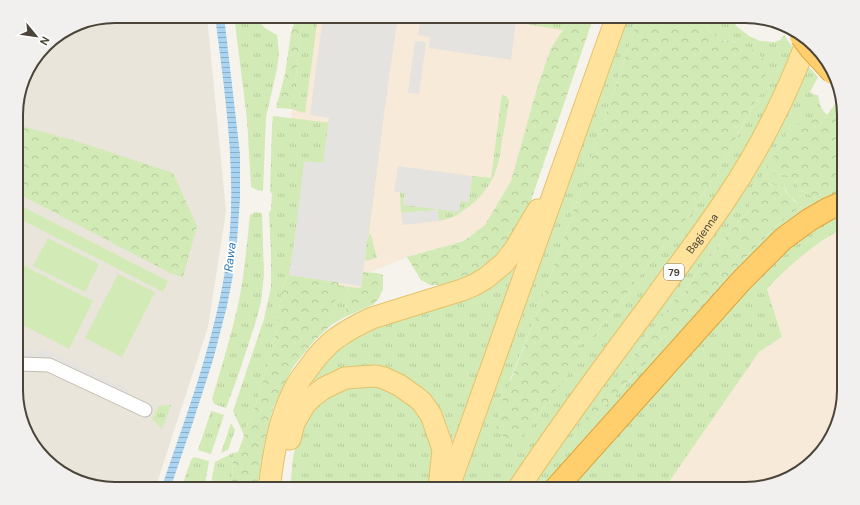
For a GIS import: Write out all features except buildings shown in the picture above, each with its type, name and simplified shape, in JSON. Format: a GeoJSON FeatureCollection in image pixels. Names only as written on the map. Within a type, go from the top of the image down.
{"type":"FeatureCollection","features":[{"type":"Feature","properties":{"kind":"highway"},"geometry":{"type":"LineString","coordinates":[[561,482],[742,280],[783,239],[809,220],[837,205]]}},
{"type":"Feature","properties":{"kind":"main road"},"geometry":{"type":"LineString","coordinates":[[451,482],[615,23]]}},
{"type":"Feature","properties":{"kind":"main road","name":"Bagienna"},"geometry":{"type":"LineString","coordinates":[[523,482],[563,422],[726,199],[765,133],[791,80],[805,46]]}},
{"type":"Feature","properties":{"kind":"main road"},"geometry":{"type":"LineString","coordinates":[[270,482],[272,460],[283,417],[292,394],[302,377],[323,350],[336,338],[362,323],[383,314],[462,290],[486,278],[500,267],[515,249],[562,171]]}},
{"type":"Feature","properties":{"kind":"main road"},"geometry":{"type":"LineString","coordinates":[[284,482],[286,456],[291,433],[294,423],[305,404],[324,388],[335,382],[345,378],[359,376],[376,376],[384,378],[399,385],[422,402],[431,415],[443,449],[440,482]]}},
{"type":"Feature","properties":{"kind":"street"},"geometry":{"type":"LineString","coordinates":[[23,364],[49,365],[145,410]]}},
{"type":"Feature","properties":{"kind":"shaded area"},"geometry":{"type":"Polygon","coordinates":[[[115,23],[208,23],[226,211],[208,327],[157,482],[103,481],[91,479],[69,470],[50,455],[35,436],[26,414],[23,390],[23,115],[28,85],[35,69],[44,56],[56,56],[56,44],[69,35],[91,26],[115,23]]]}},
{"type":"Feature","properties":{"kind":"shaded area"},"geometry":{"type":"Polygon","coordinates":[[[302,23],[565,23],[563,30],[551,48],[537,88],[511,181],[485,225],[464,241],[407,257],[366,274],[363,289],[272,275],[302,23]]]}},
{"type":"Feature","properties":{"kind":"shaded area"},"geometry":{"type":"Polygon","coordinates":[[[322,23],[397,23],[361,286],[289,275],[304,161],[323,163],[329,118],[310,115],[322,23]]]}},
{"type":"Feature","properties":{"kind":"shaded area"},"geometry":{"type":"Polygon","coordinates":[[[420,23],[516,23],[511,60],[429,48],[430,37],[418,35],[420,23]]]}},
{"type":"Feature","properties":{"kind":"shaded area"},"geometry":{"type":"Polygon","coordinates":[[[415,41],[426,42],[419,94],[408,93],[415,41]]]}},
{"type":"Feature","properties":{"kind":"shaded area"},"geometry":{"type":"Polygon","coordinates":[[[398,166],[472,176],[469,202],[461,201],[459,212],[403,205],[405,193],[394,192],[398,166]]]}},
{"type":"Feature","properties":{"kind":"shaded area"},"geometry":{"type":"Polygon","coordinates":[[[438,210],[439,221],[403,225],[401,213],[438,210]]]}},
{"type":"Feature","properties":{"kind":"shaded area"},"geometry":{"type":"Polygon","coordinates":[[[837,232],[837,396],[832,420],[825,436],[806,459],[786,473],[775,477],[751,482],[669,482],[759,352],[782,337],[767,289],[800,257],[837,232]]]}},
{"type":"Feature","properties":{"kind":"shaded area"},"geometry":{"type":"Polygon","coordinates":[[[23,347],[32,351],[31,353],[35,356],[40,347],[130,390],[126,397],[23,357],[23,347]]]}},
{"type":"Feature","properties":{"kind":"green space"},"geometry":{"type":"Polygon","coordinates":[[[235,23],[261,23],[277,35],[279,53],[277,69],[266,117],[263,191],[251,187],[247,119],[235,23]]]}},
{"type":"Feature","properties":{"kind":"green space"},"geometry":{"type":"Polygon","coordinates":[[[294,23],[302,23],[292,109],[276,108],[285,74],[294,23]]]}},
{"type":"Feature","properties":{"kind":"green space"},"geometry":{"type":"Polygon","coordinates":[[[302,23],[317,23],[305,113],[292,109],[302,23]]]}},
{"type":"Feature","properties":{"kind":"green space"},"geometry":{"type":"Polygon","coordinates":[[[519,23],[565,23],[563,30],[519,23]]]}},
{"type":"Feature","properties":{"kind":"green space"},"geometry":{"type":"Polygon","coordinates":[[[565,23],[592,23],[528,209],[514,238],[481,270],[446,285],[430,285],[421,280],[407,257],[464,241],[485,225],[511,181],[537,88],[551,48],[563,30],[565,23]]]}},
{"type":"Feature","properties":{"kind":"green space"},"geometry":{"type":"Polygon","coordinates":[[[625,23],[637,23],[579,195],[537,313],[510,380],[526,434],[546,404],[577,346],[589,340],[611,316],[640,275],[693,211],[725,159],[753,105],[764,89],[739,42],[719,40],[705,26],[711,23],[738,23],[735,25],[749,36],[760,41],[775,42],[780,40],[784,35],[793,48],[773,94],[725,182],[522,465],[511,482],[462,482],[625,23]]]}},
{"type":"Feature","properties":{"kind":"green space"},"geometry":{"type":"Polygon","coordinates":[[[637,23],[711,23],[705,26],[719,40],[739,42],[758,53],[767,64],[764,89],[753,105],[725,159],[693,211],[640,275],[611,316],[589,340],[578,346],[579,360],[546,404],[526,434],[511,443],[496,430],[499,410],[537,313],[579,195],[637,23]]]}},
{"type":"Feature","properties":{"kind":"green space"},"geometry":{"type":"Polygon","coordinates":[[[808,66],[818,77],[810,92],[818,95],[823,110],[827,115],[836,103],[837,113],[828,118],[822,117],[812,119],[809,126],[791,124],[786,136],[749,198],[750,209],[727,235],[694,277],[685,292],[679,298],[675,299],[643,341],[591,422],[774,228],[794,211],[803,208],[789,195],[784,185],[767,183],[773,174],[786,175],[795,180],[799,189],[824,202],[549,482],[535,482],[555,451],[692,266],[734,205],[808,66]]]}},
{"type":"Feature","properties":{"kind":"green space"},"geometry":{"type":"Polygon","coordinates":[[[502,94],[507,97],[509,101],[498,165],[492,180],[484,192],[469,207],[451,218],[439,221],[437,210],[401,213],[400,192],[405,193],[403,205],[461,200],[468,202],[472,176],[491,178],[502,94]]]}},
{"type":"Feature","properties":{"kind":"green space"},"geometry":{"type":"Polygon","coordinates":[[[815,109],[822,117],[827,118],[833,112],[837,111],[837,197],[824,202],[799,189],[795,180],[786,175],[773,174],[768,184],[784,185],[786,192],[794,201],[804,208],[794,211],[774,228],[579,433],[578,428],[630,361],[643,341],[675,299],[679,298],[685,292],[694,277],[727,235],[750,209],[748,198],[786,136],[791,124],[809,125],[815,109]]]}},
{"type":"Feature","properties":{"kind":"green space"},"geometry":{"type":"Polygon","coordinates":[[[273,116],[382,129],[367,246],[369,234],[371,235],[377,258],[365,261],[366,249],[295,239],[289,275],[283,284],[273,349],[254,410],[243,433],[233,411],[264,319],[271,287],[269,213],[271,210],[272,194],[270,191],[273,116]]]}},
{"type":"Feature","properties":{"kind":"green space"},"geometry":{"type":"Polygon","coordinates":[[[23,127],[76,141],[173,173],[197,226],[183,277],[170,273],[23,196],[23,127]]]}},
{"type":"Feature","properties":{"kind":"green space"},"geometry":{"type":"Polygon","coordinates":[[[23,207],[168,281],[163,292],[23,221],[23,207]]]}},
{"type":"Feature","properties":{"kind":"green space"},"geometry":{"type":"Polygon","coordinates":[[[255,212],[262,213],[264,274],[261,302],[239,373],[226,408],[214,404],[212,399],[231,334],[240,295],[245,265],[250,215],[255,212]]]}},
{"type":"Feature","properties":{"kind":"green space"},"geometry":{"type":"Polygon","coordinates":[[[837,217],[837,232],[803,255],[784,271],[767,289],[782,337],[759,352],[669,482],[572,482],[772,263],[790,246],[810,231],[837,217]]]}},
{"type":"Feature","properties":{"kind":"green space"},"geometry":{"type":"Polygon","coordinates":[[[48,238],[99,264],[85,292],[33,266],[48,238]]]}},
{"type":"Feature","properties":{"kind":"green space"},"geometry":{"type":"Polygon","coordinates":[[[23,265],[93,301],[69,349],[23,325],[23,265]]]}},
{"type":"Feature","properties":{"kind":"green space"},"geometry":{"type":"Polygon","coordinates":[[[513,269],[513,276],[453,441],[451,441],[446,422],[436,404],[414,383],[406,378],[339,370],[311,382],[313,376],[336,351],[356,336],[513,269]]]}},
{"type":"Feature","properties":{"kind":"green space"},"geometry":{"type":"Polygon","coordinates":[[[363,272],[383,275],[383,289],[379,298],[374,304],[345,317],[349,287],[361,288],[363,272]]]}},
{"type":"Feature","properties":{"kind":"green space"},"geometry":{"type":"Polygon","coordinates":[[[118,274],[155,292],[122,357],[85,338],[118,274]]]}},
{"type":"Feature","properties":{"kind":"green space"},"geometry":{"type":"Polygon","coordinates":[[[289,275],[339,282],[331,325],[314,341],[293,367],[273,408],[264,445],[258,482],[232,482],[233,453],[238,452],[244,436],[243,433],[254,410],[273,349],[283,284],[289,275]]]}},
{"type":"Feature","properties":{"kind":"green space"},"geometry":{"type":"Polygon","coordinates":[[[338,285],[349,287],[345,317],[331,325],[338,285]]]}},
{"type":"Feature","properties":{"kind":"green space"},"geometry":{"type":"Polygon","coordinates":[[[351,387],[378,387],[391,392],[414,407],[421,416],[433,446],[432,473],[430,482],[291,482],[297,439],[308,413],[334,393],[351,387]]]}},
{"type":"Feature","properties":{"kind":"green space"},"geometry":{"type":"Polygon","coordinates":[[[171,405],[162,429],[152,419],[159,406],[171,405]]]}},
{"type":"Feature","properties":{"kind":"green space"},"geometry":{"type":"Polygon","coordinates":[[[211,411],[224,415],[211,454],[198,450],[211,411]]]}},
{"type":"Feature","properties":{"kind":"green space"},"geometry":{"type":"Polygon","coordinates":[[[231,423],[235,430],[228,450],[221,453],[231,423]]]}},
{"type":"Feature","properties":{"kind":"green space"},"geometry":{"type":"Polygon","coordinates":[[[233,453],[232,482],[211,482],[215,462],[233,453]]]}},
{"type":"Feature","properties":{"kind":"green space"},"geometry":{"type":"Polygon","coordinates":[[[194,457],[209,461],[205,482],[183,482],[191,460],[194,457]]]}},
{"type":"Feature","properties":{"kind":"water","name":"Rawa"},"geometry":{"type":"Polygon","coordinates":[[[216,23],[225,23],[240,154],[240,199],[236,255],[227,306],[213,360],[172,482],[163,482],[204,361],[213,329],[226,263],[230,230],[231,176],[225,96],[216,23]]]}}]}
